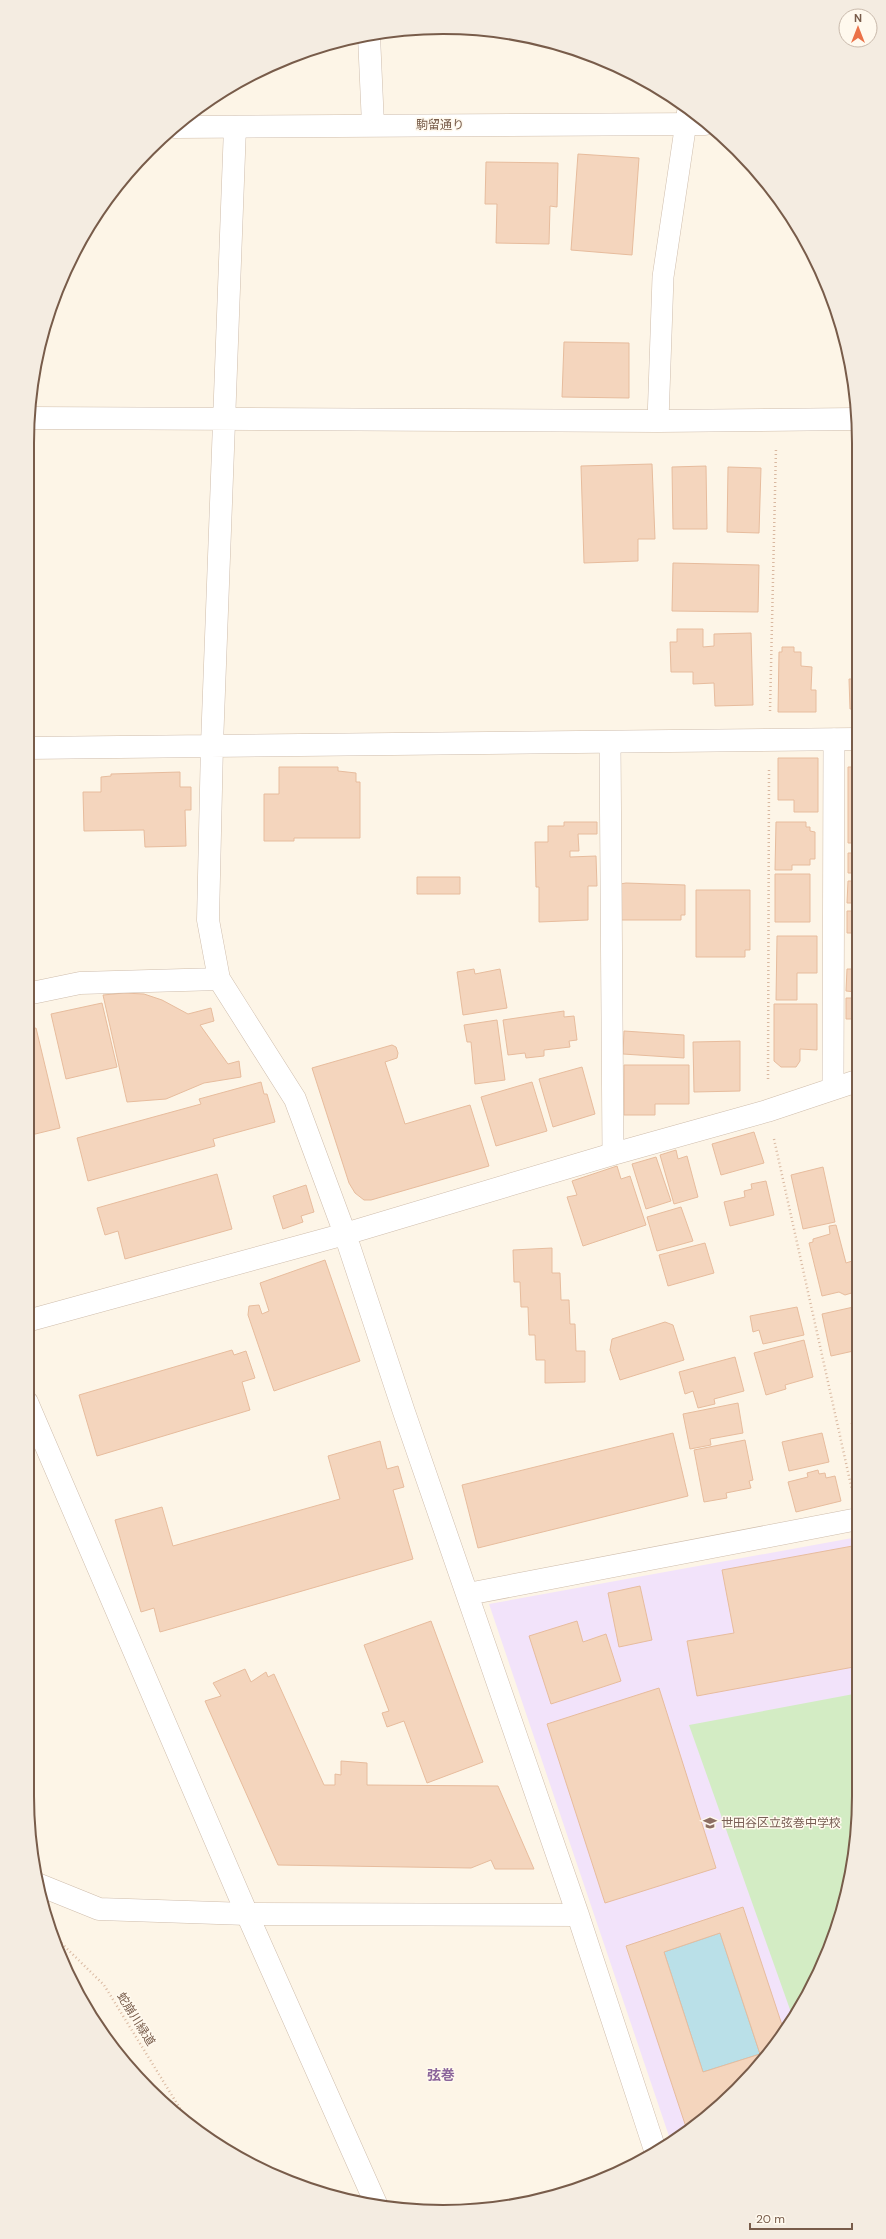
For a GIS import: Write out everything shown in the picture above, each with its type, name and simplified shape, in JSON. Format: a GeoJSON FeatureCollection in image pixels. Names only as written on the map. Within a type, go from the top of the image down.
{"type":"FeatureCollection","features":[{"type":"Feature","properties":{"kind":"street"},"geometry":{"type":"LineString","coordinates":[[368,41],[373,125]]}},
{"type":"Feature","properties":{"kind":"street","name":"駒留通り"},"geometry":{"type":"LineString","coordinates":[[184,127],[692,119]]}},
{"type":"Feature","properties":{"kind":"street"},"geometry":{"type":"LineString","coordinates":[[235,127],[212,745],[208,920],[219,979],[295,1099],[345,1234],[404,1412],[578,1915],[654,2146]]}},
{"type":"Feature","properties":{"kind":"street"},"geometry":{"type":"LineString","coordinates":[[35,418],[658,421],[851,419]]}},
{"type":"Feature","properties":{"kind":"street"},"geometry":{"type":"LineString","coordinates":[[34,748],[852,739]]}},
{"type":"Feature","properties":{"kind":"street"},"geometry":{"type":"LineString","coordinates":[[34,993],[80,983],[219,979]]}},
{"type":"Feature","properties":{"kind":"street"},"geometry":{"type":"LineString","coordinates":[[34,1319],[345,1234],[613,1154],[767,1111],[852,1082]]}},
{"type":"Feature","properties":{"kind":"street"},"geometry":{"type":"LineString","coordinates":[[34,1418],[247,1914],[374,2199]]}},
{"type":"Feature","properties":{"kind":"street"},"geometry":{"type":"LineString","coordinates":[[468,1594],[852,1520]]}},
{"type":"Feature","properties":{"kind":"street"},"geometry":{"type":"LineString","coordinates":[[45,1887],[99,1909],[247,1914],[578,1915]]}},
{"type":"Feature","properties":{"kind":"lane"},"geometry":{"type":"LineString","coordinates":[[658,421],[663,278],[693,120]]}},
{"type":"Feature","properties":{"kind":"lane"},"geometry":{"type":"LineString","coordinates":[[833,1088],[834,739]]}},
{"type":"Feature","properties":{"kind":"lane"},"geometry":{"type":"LineString","coordinates":[[610,742],[613,1154]]}},
{"type":"Feature","properties":{"kind":"path"},"geometry":{"type":"LineString","coordinates":[[776,419],[769,740],[767,1111],[852,1491]]}},
{"type":"Feature","properties":{"kind":"path","name":"蛇崩川緑道"},"geometry":{"type":"LineString","coordinates":[[62,1943],[104,1985],[181,2110]]}},
{"type":"Feature","properties":{"kind":"shaded area","name":"世田谷区立弦巻中学校"},"geometry":{"type":"Polygon","coordinates":[[[852,1538],[851,1823],[849,1849],[838,1902],[821,1953],[810,1977],[783,2023],[751,2066],[713,2104],[669,2137],[489,1604],[852,1538]]]}},
{"type":"Feature","properties":{"kind":"green space"},"geometry":{"type":"Polygon","coordinates":[[[852,1694],[851,1823],[849,1849],[844,1876],[838,1902],[821,1953],[810,1977],[790,2011],[689,1725],[852,1694]]]}},
{"type":"Feature","properties":{"kind":"water"},"geometry":{"type":"Polygon","coordinates":[[[720,1933],[760,2054],[703,2072],[664,1952],[720,1933]]]}},
{"type":"Feature","properties":{"kind":"building"},"geometry":{"type":"Polygon","coordinates":[[[578,154],[639,158],[632,255],[571,250],[578,154]]]}},
{"type":"Feature","properties":{"kind":"building"},"geometry":{"type":"Polygon","coordinates":[[[486,162],[558,163],[557,207],[550,206],[549,244],[496,243],[497,204],[485,204],[486,162]]]}},
{"type":"Feature","properties":{"kind":"building"},"geometry":{"type":"Polygon","coordinates":[[[564,342],[629,343],[629,398],[562,397],[564,342]]]}},
{"type":"Feature","properties":{"kind":"building"},"geometry":{"type":"Polygon","coordinates":[[[652,464],[655,539],[638,539],[638,561],[584,563],[581,466],[652,464]]]}},
{"type":"Feature","properties":{"kind":"building"},"geometry":{"type":"Polygon","coordinates":[[[706,466],[707,529],[673,529],[672,467],[706,466]]]}},
{"type":"Feature","properties":{"kind":"building"},"geometry":{"type":"Polygon","coordinates":[[[728,467],[761,468],[759,533],[727,532],[728,467]]]}},
{"type":"Feature","properties":{"kind":"building"},"geometry":{"type":"Polygon","coordinates":[[[673,563],[759,565],[758,612],[672,611],[673,563]]]}},
{"type":"Feature","properties":{"kind":"building"},"geometry":{"type":"Polygon","coordinates":[[[677,629],[703,629],[703,647],[714,646],[714,634],[751,633],[753,705],[715,706],[714,683],[693,684],[693,672],[671,672],[670,642],[677,642],[677,629]]]}},
{"type":"Feature","properties":{"kind":"building"},"geometry":{"type":"Polygon","coordinates":[[[782,647],[794,647],[794,652],[801,652],[801,666],[812,667],[811,690],[816,690],[816,712],[778,712],[779,652],[782,652],[782,647]]]}},
{"type":"Feature","properties":{"kind":"building"},"geometry":{"type":"Polygon","coordinates":[[[849,679],[852,679],[852,709],[850,709],[849,679]]]}},
{"type":"Feature","properties":{"kind":"building"},"geometry":{"type":"Polygon","coordinates":[[[778,758],[818,758],[818,812],[794,812],[794,800],[778,800],[778,758]]]}},
{"type":"Feature","properties":{"kind":"building"},"geometry":{"type":"Polygon","coordinates":[[[279,767],[338,767],[338,771],[356,773],[356,782],[360,782],[360,838],[294,838],[294,841],[264,841],[264,794],[279,794],[279,767]]]}},
{"type":"Feature","properties":{"kind":"building"},"geometry":{"type":"Polygon","coordinates":[[[848,767],[852,767],[852,843],[848,843],[848,767]]]}},
{"type":"Feature","properties":{"kind":"building"},"geometry":{"type":"Polygon","coordinates":[[[180,772],[180,787],[191,787],[191,810],[185,810],[186,846],[145,847],[144,830],[84,831],[83,792],[101,792],[101,777],[111,776],[111,774],[180,772]]]}},
{"type":"Feature","properties":{"kind":"building"},"geometry":{"type":"Polygon","coordinates":[[[564,822],[597,822],[597,834],[578,834],[579,851],[570,851],[570,857],[596,856],[597,886],[588,886],[588,920],[539,922],[539,887],[536,887],[535,842],[548,842],[548,826],[564,826],[564,822]]]}},
{"type":"Feature","properties":{"kind":"building"},"geometry":{"type":"Polygon","coordinates":[[[776,822],[806,822],[806,827],[810,827],[810,831],[815,832],[815,859],[810,859],[810,865],[792,865],[792,870],[775,870],[776,822]]]}},
{"type":"Feature","properties":{"kind":"building"},"geometry":{"type":"Polygon","coordinates":[[[848,853],[852,853],[852,873],[848,873],[848,853]]]}},
{"type":"Feature","properties":{"kind":"building"},"geometry":{"type":"Polygon","coordinates":[[[775,874],[810,874],[810,922],[775,922],[775,874]]]}},
{"type":"Feature","properties":{"kind":"building"},"geometry":{"type":"Polygon","coordinates":[[[417,877],[460,877],[460,894],[417,894],[417,877]]]}},
{"type":"Feature","properties":{"kind":"building"},"geometry":{"type":"Polygon","coordinates":[[[848,881],[852,881],[852,903],[847,903],[848,881]]]}},
{"type":"Feature","properties":{"kind":"building"},"geometry":{"type":"Polygon","coordinates":[[[620,884],[685,885],[685,915],[681,915],[681,920],[620,920],[620,884]]]}},
{"type":"Feature","properties":{"kind":"building"},"geometry":{"type":"Polygon","coordinates":[[[696,890],[750,890],[750,950],[745,950],[745,957],[696,957],[696,890]]]}},
{"type":"Feature","properties":{"kind":"building"},"geometry":{"type":"Polygon","coordinates":[[[847,911],[852,911],[852,933],[847,933],[847,911]]]}},
{"type":"Feature","properties":{"kind":"building"},"geometry":{"type":"Polygon","coordinates":[[[777,936],[817,936],[817,973],[797,973],[797,1000],[776,1000],[777,936]]]}},
{"type":"Feature","properties":{"kind":"building"},"geometry":{"type":"Polygon","coordinates":[[[474,969],[475,974],[500,969],[507,1008],[463,1015],[457,972],[474,969]]]}},
{"type":"Feature","properties":{"kind":"building"},"geometry":{"type":"Polygon","coordinates":[[[847,969],[852,969],[852,992],[846,991],[847,969]]]}},
{"type":"Feature","properties":{"kind":"building"},"geometry":{"type":"Polygon","coordinates":[[[124,993],[144,994],[162,1000],[188,1014],[211,1008],[214,1021],[200,1025],[228,1064],[239,1061],[241,1077],[204,1083],[166,1099],[127,1102],[103,995],[124,993]]]}},
{"type":"Feature","properties":{"kind":"building"},"geometry":{"type":"Polygon","coordinates":[[[846,998],[852,998],[852,1019],[846,1019],[846,998]]]}},
{"type":"Feature","properties":{"kind":"building"},"geometry":{"type":"Polygon","coordinates":[[[102,1003],[117,1067],[66,1079],[51,1014],[102,1003]]]}},
{"type":"Feature","properties":{"kind":"building"},"geometry":{"type":"Polygon","coordinates":[[[774,1004],[817,1004],[817,1050],[800,1049],[800,1061],[796,1067],[781,1067],[774,1061],[774,1004]]]}},
{"type":"Feature","properties":{"kind":"building"},"geometry":{"type":"Polygon","coordinates":[[[564,1011],[564,1017],[574,1016],[577,1040],[569,1041],[570,1047],[544,1050],[544,1056],[526,1058],[525,1053],[508,1055],[503,1020],[564,1011]]]}},
{"type":"Feature","properties":{"kind":"building"},"geometry":{"type":"Polygon","coordinates":[[[497,1020],[505,1080],[475,1084],[471,1042],[467,1042],[464,1025],[497,1020]]]}},
{"type":"Feature","properties":{"kind":"building"},"geometry":{"type":"Polygon","coordinates":[[[34,1028],[36,1028],[60,1128],[34,1134],[34,1028]]]}},
{"type":"Feature","properties":{"kind":"building"},"geometry":{"type":"Polygon","coordinates":[[[624,1031],[684,1035],[684,1058],[623,1054],[624,1031]]]}},
{"type":"Feature","properties":{"kind":"building"},"geometry":{"type":"Polygon","coordinates":[[[740,1041],[740,1091],[694,1092],[693,1042],[740,1041]]]}},
{"type":"Feature","properties":{"kind":"building"},"geometry":{"type":"Polygon","coordinates":[[[392,1045],[396,1047],[398,1053],[397,1058],[385,1062],[405,1124],[470,1105],[489,1166],[371,1200],[364,1200],[355,1193],[349,1183],[312,1068],[392,1045]]]}},
{"type":"Feature","properties":{"kind":"building"},"geometry":{"type":"Polygon","coordinates":[[[624,1065],[689,1065],[689,1104],[655,1104],[655,1115],[624,1115],[624,1065]]]}},
{"type":"Feature","properties":{"kind":"building"},"geometry":{"type":"Polygon","coordinates":[[[582,1067],[595,1114],[553,1127],[539,1079],[582,1067]]]}},
{"type":"Feature","properties":{"kind":"building"},"geometry":{"type":"Polygon","coordinates":[[[261,1082],[264,1094],[267,1094],[275,1122],[213,1139],[215,1146],[88,1181],[77,1138],[201,1104],[199,1099],[261,1082]]]}},
{"type":"Feature","properties":{"kind":"building"},"geometry":{"type":"Polygon","coordinates":[[[532,1082],[547,1131],[496,1146],[481,1097],[532,1082]]]}},
{"type":"Feature","properties":{"kind":"building"},"geometry":{"type":"Polygon","coordinates":[[[754,1132],[764,1163],[721,1175],[712,1144],[754,1132]]]}},
{"type":"Feature","properties":{"kind":"building"},"geometry":{"type":"Polygon","coordinates":[[[676,1150],[678,1159],[687,1156],[698,1197],[674,1204],[660,1155],[676,1150]]]}},
{"type":"Feature","properties":{"kind":"building"},"geometry":{"type":"Polygon","coordinates":[[[656,1157],[671,1201],[646,1209],[632,1164],[656,1157]]]}},
{"type":"Feature","properties":{"kind":"building"},"geometry":{"type":"Polygon","coordinates":[[[617,1166],[621,1179],[630,1176],[646,1225],[583,1246],[567,1197],[577,1195],[572,1181],[617,1166]]]}},
{"type":"Feature","properties":{"kind":"building"},"geometry":{"type":"Polygon","coordinates":[[[823,1167],[835,1222],[803,1229],[791,1175],[823,1167]]]}},
{"type":"Feature","properties":{"kind":"building"},"geometry":{"type":"Polygon","coordinates":[[[217,1174],[232,1229],[125,1259],[118,1231],[105,1235],[97,1208],[217,1174]]]}},
{"type":"Feature","properties":{"kind":"building"},"geometry":{"type":"Polygon","coordinates":[[[766,1181],[774,1215],[730,1226],[724,1202],[745,1197],[744,1191],[752,1189],[751,1184],[766,1181]]]}},
{"type":"Feature","properties":{"kind":"building"},"geometry":{"type":"Polygon","coordinates":[[[306,1185],[314,1212],[301,1216],[303,1222],[283,1229],[273,1196],[306,1185]]]}},
{"type":"Feature","properties":{"kind":"building"},"geometry":{"type":"Polygon","coordinates":[[[681,1207],[693,1241],[657,1251],[647,1217],[681,1207]]]}},
{"type":"Feature","properties":{"kind":"building"},"geometry":{"type":"Polygon","coordinates":[[[836,1225],[846,1263],[852,1261],[852,1293],[845,1295],[839,1292],[822,1296],[809,1243],[813,1242],[813,1239],[830,1234],[829,1226],[836,1225]]]}},
{"type":"Feature","properties":{"kind":"building"},"geometry":{"type":"Polygon","coordinates":[[[705,1243],[714,1273],[668,1286],[659,1255],[705,1243]]]}},
{"type":"Feature","properties":{"kind":"building"},"geometry":{"type":"Polygon","coordinates":[[[552,1248],[552,1273],[560,1273],[561,1300],[569,1300],[570,1324],[575,1324],[576,1351],[585,1351],[585,1382],[545,1383],[545,1360],[536,1360],[535,1335],[529,1335],[528,1307],[521,1307],[520,1282],[514,1282],[513,1250],[552,1248]]]}},
{"type":"Feature","properties":{"kind":"building"},"geometry":{"type":"Polygon","coordinates":[[[325,1260],[360,1361],[274,1391],[248,1315],[249,1306],[259,1305],[262,1314],[269,1311],[260,1283],[325,1260]]]}},
{"type":"Feature","properties":{"kind":"building"},"geometry":{"type":"Polygon","coordinates":[[[797,1307],[804,1335],[763,1344],[759,1330],[753,1332],[750,1316],[797,1307]]]}},
{"type":"Feature","properties":{"kind":"building"},"geometry":{"type":"Polygon","coordinates":[[[852,1307],[852,1351],[831,1356],[822,1314],[852,1307]]]}},
{"type":"Feature","properties":{"kind":"building"},"geometry":{"type":"Polygon","coordinates":[[[665,1322],[673,1325],[684,1360],[620,1380],[610,1350],[612,1339],[665,1322]]]}},
{"type":"Feature","properties":{"kind":"building"},"geometry":{"type":"Polygon","coordinates":[[[804,1340],[813,1377],[785,1385],[786,1389],[766,1395],[754,1353],[804,1340]]]}},
{"type":"Feature","properties":{"kind":"building"},"geometry":{"type":"Polygon","coordinates":[[[232,1350],[234,1355],[246,1351],[255,1378],[242,1382],[250,1410],[97,1456],[79,1395],[232,1350]]]}},
{"type":"Feature","properties":{"kind":"building"},"geometry":{"type":"Polygon","coordinates":[[[735,1357],[744,1391],[714,1399],[715,1404],[698,1408],[693,1391],[685,1394],[679,1372],[735,1357]]]}},
{"type":"Feature","properties":{"kind":"building"},"geometry":{"type":"Polygon","coordinates":[[[738,1403],[743,1433],[710,1439],[711,1445],[690,1449],[683,1414],[738,1403]]]}},
{"type":"Feature","properties":{"kind":"building"},"geometry":{"type":"Polygon","coordinates":[[[673,1433],[688,1496],[478,1548],[462,1485],[673,1433]]]}},
{"type":"Feature","properties":{"kind":"building"},"geometry":{"type":"Polygon","coordinates":[[[822,1433],[829,1462],[789,1471],[782,1442],[822,1433]]]}},
{"type":"Feature","properties":{"kind":"building"},"geometry":{"type":"Polygon","coordinates":[[[745,1440],[753,1480],[749,1481],[751,1488],[726,1493],[727,1498],[704,1502],[694,1450],[745,1440]]]}},
{"type":"Feature","properties":{"kind":"building"},"geometry":{"type":"Polygon","coordinates":[[[380,1441],[387,1469],[398,1466],[404,1487],[393,1490],[413,1559],[160,1632],[154,1608],[141,1612],[115,1520],[162,1507],[173,1546],[340,1499],[328,1456],[380,1441]]]}},
{"type":"Feature","properties":{"kind":"building"},"geometry":{"type":"Polygon","coordinates":[[[818,1470],[819,1474],[825,1473],[826,1478],[835,1476],[841,1501],[796,1512],[788,1482],[808,1477],[807,1473],[818,1470]]]}},
{"type":"Feature","properties":{"kind":"building"},"geometry":{"type":"Polygon","coordinates":[[[852,1546],[852,1667],[697,1696],[687,1641],[734,1633],[722,1570],[852,1546]]]}},
{"type":"Feature","properties":{"kind":"building"},"geometry":{"type":"Polygon","coordinates":[[[640,1586],[652,1640],[619,1647],[608,1593],[640,1586]]]}},
{"type":"Feature","properties":{"kind":"building"},"geometry":{"type":"Polygon","coordinates":[[[431,1621],[483,1762],[427,1783],[404,1721],[387,1727],[382,1713],[389,1711],[364,1645],[431,1621]]]}},
{"type":"Feature","properties":{"kind":"building"},"geometry":{"type":"Polygon","coordinates":[[[577,1621],[583,1642],[606,1634],[621,1681],[551,1704],[529,1636],[577,1621]]]}},
{"type":"Feature","properties":{"kind":"building"},"geometry":{"type":"Polygon","coordinates":[[[245,1669],[251,1682],[266,1672],[268,1677],[274,1674],[324,1785],[335,1785],[335,1774],[341,1775],[341,1761],[367,1763],[367,1785],[498,1786],[534,1869],[495,1869],[491,1860],[471,1868],[278,1865],[205,1701],[221,1696],[213,1683],[245,1669]]]}},
{"type":"Feature","properties":{"kind":"building"},"geometry":{"type":"Polygon","coordinates":[[[659,1688],[716,1868],[605,1903],[547,1724],[659,1688]]]}},
{"type":"Feature","properties":{"kind":"building"},"geometry":{"type":"Polygon","coordinates":[[[743,1907],[782,2025],[767,2045],[751,2066],[713,2104],[685,2125],[626,1946],[743,1907]],[[720,1933],[664,1952],[703,2072],[760,2054],[720,1933]]]}},
{"type":"Feature","properties":{"kind":"place","name":"世田谷区立弦巻中学校"},"geometry":{"type":"Point","coordinates":[710,1823]}},
{"type":"Feature","properties":{"kind":"district","name":"弦巻"},"geometry":{"type":"Point","coordinates":[441,2075]}}]}
